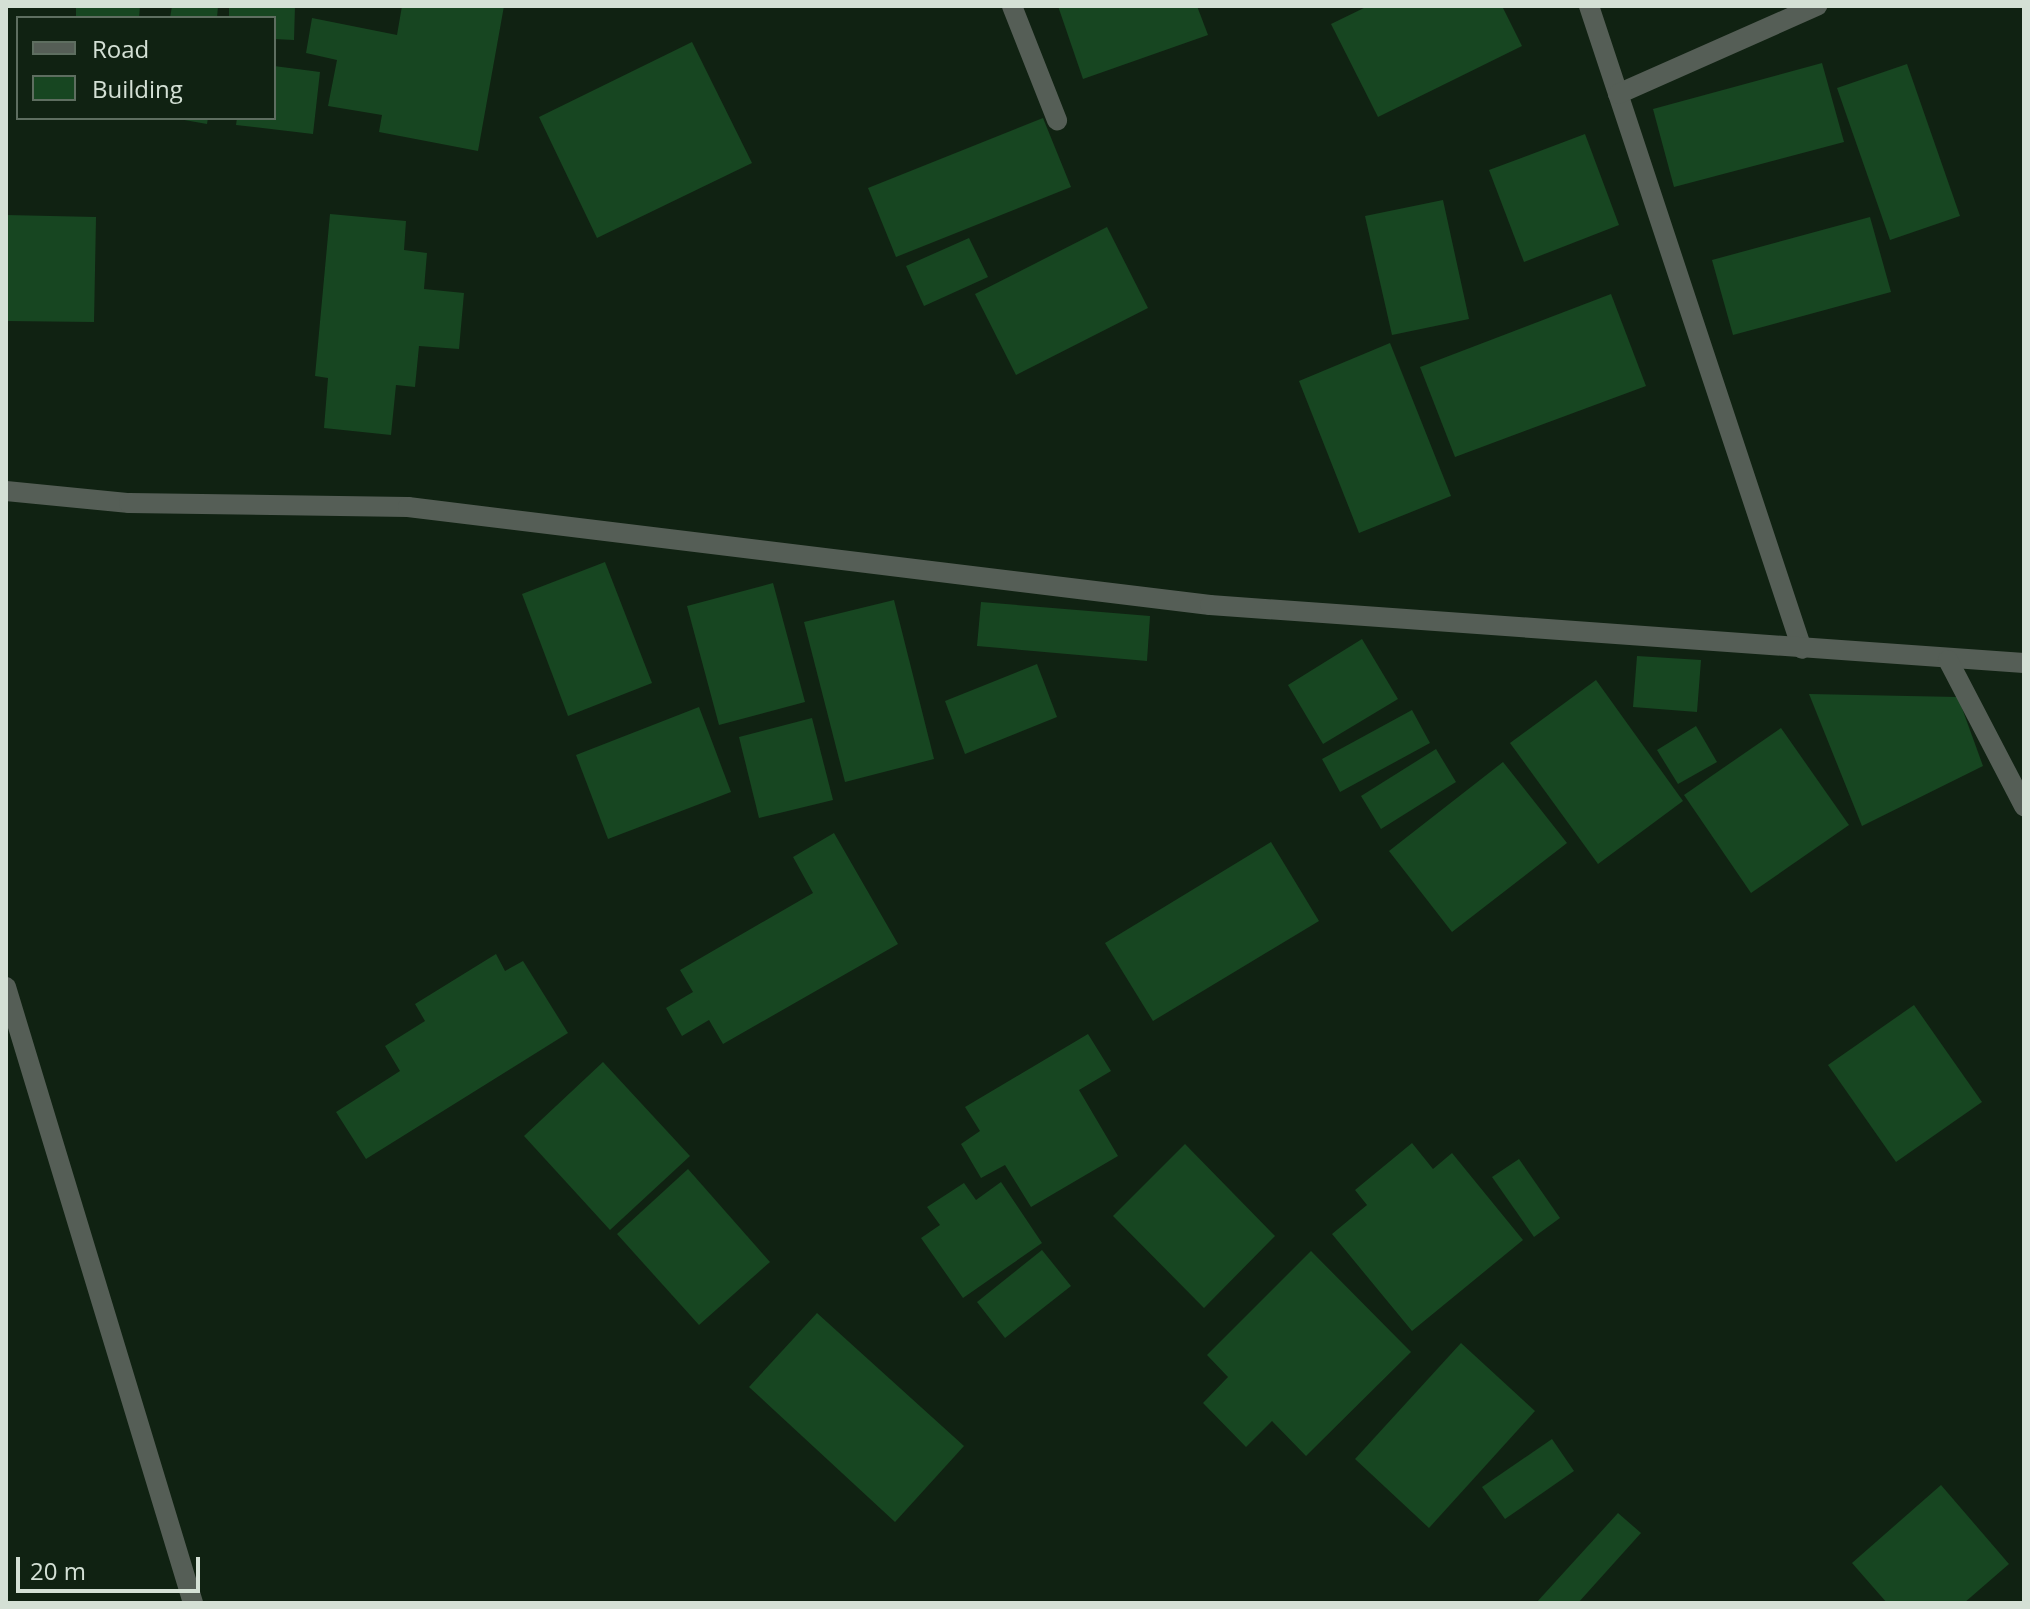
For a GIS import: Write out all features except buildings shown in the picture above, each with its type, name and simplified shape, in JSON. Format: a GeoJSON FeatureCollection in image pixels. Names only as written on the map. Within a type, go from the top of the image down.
{"type":"FeatureCollection","features":[{"type":"Feature","properties":{"kind":"street"},"geometry":{"type":"LineString","coordinates":[[1012,6],[1057,120]]}},
{"type":"Feature","properties":{"kind":"street"},"geometry":{"type":"LineString","coordinates":[[1589,6],[1802,649]]}},
{"type":"Feature","properties":{"kind":"street"},"geometry":{"type":"LineString","coordinates":[[1618,94],[1817,6]]}},
{"type":"Feature","properties":{"kind":"street"},"geometry":{"type":"LineString","coordinates":[[6,491],[129,503],[408,507],[1210,605],[1948,660],[2024,663]]}},
{"type":"Feature","properties":{"kind":"street"},"geometry":{"type":"LineString","coordinates":[[1948,660],[2024,806]]}},
{"type":"Feature","properties":{"kind":"street"},"geometry":{"type":"LineString","coordinates":[[6,987],[193,1603]]}}]}
